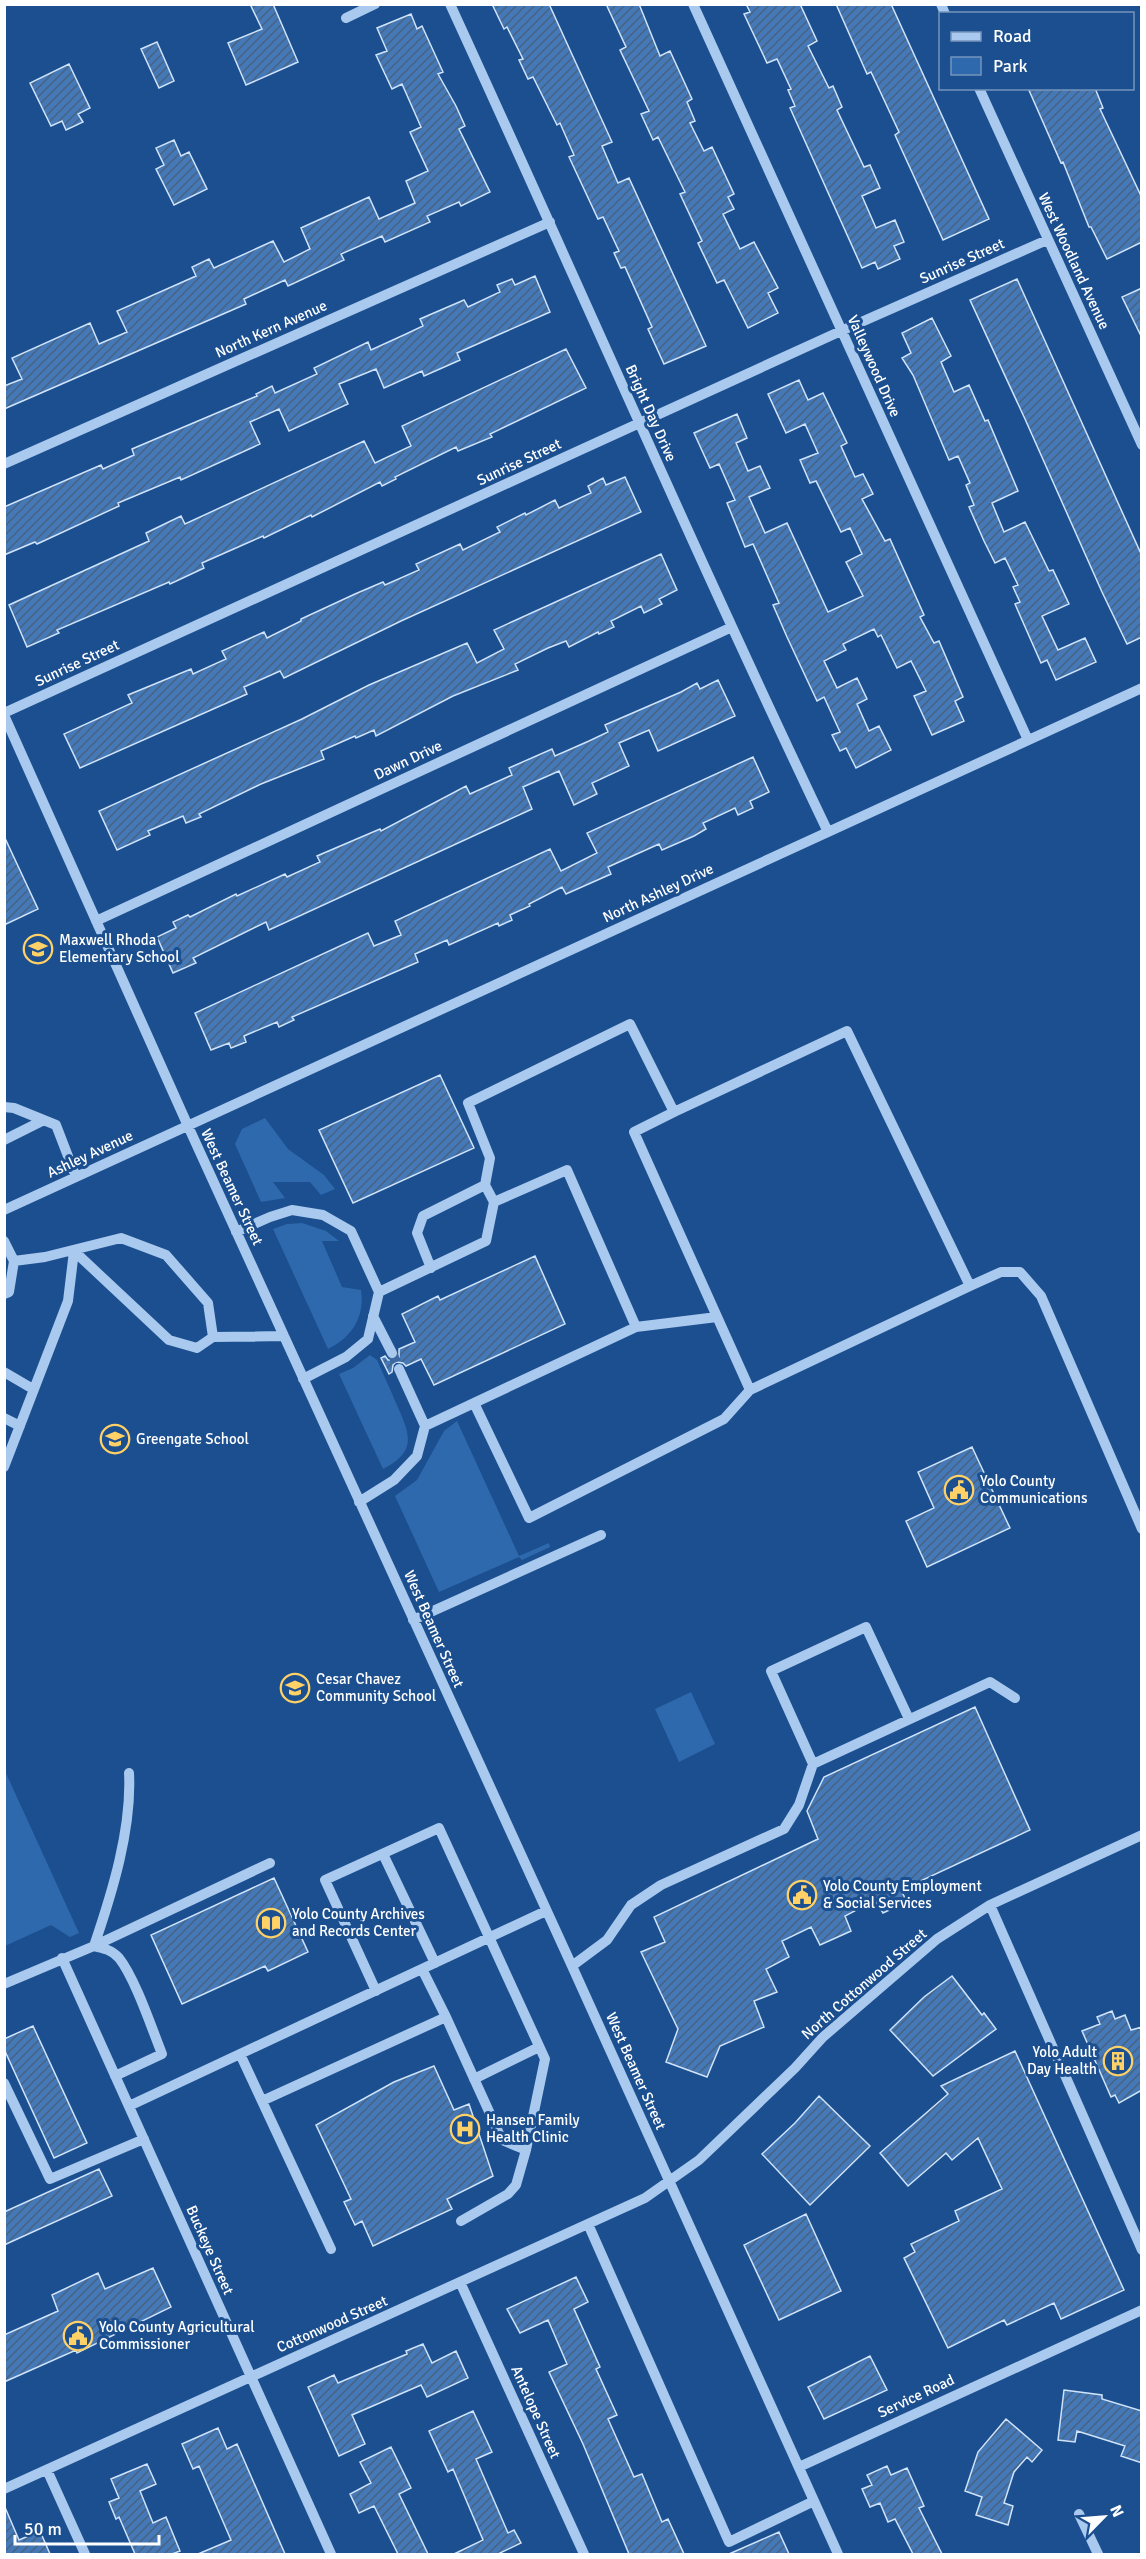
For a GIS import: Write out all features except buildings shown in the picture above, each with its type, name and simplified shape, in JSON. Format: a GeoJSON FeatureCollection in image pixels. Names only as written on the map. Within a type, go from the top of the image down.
{"type":"FeatureCollection","features":[{"type":"Feature","properties":{"kind":"street"},"geometry":{"type":"LineString","coordinates":[[346,18],[375,4]]}},
{"type":"Feature","properties":{"kind":"street","name":"Bright Day Drive"},"geometry":{"type":"LineString","coordinates":[[450,4],[732,627],[828,832]]}},
{"type":"Feature","properties":{"kind":"street","name":"Valleywood Drive"},"geometry":{"type":"LineString","coordinates":[[693,4],[1028,740]]}},
{"type":"Feature","properties":{"kind":"street","name":"West Woodland Avenue"},"geometry":{"type":"LineString","coordinates":[[980,90],[1142,445]]}},
{"type":"Feature","properties":{"kind":"street","name":"North Kern Avenue"},"geometry":{"type":"LineString","coordinates":[[4,464],[550,222]]}},
{"type":"Feature","properties":{"kind":"street","name":"Sunrise Street"},"geometry":{"type":"LineString","coordinates":[[4,714],[639,423],[1047,240]]}},
{"type":"Feature","properties":{"kind":"street","name":"Dawn Drive"},"geometry":{"type":"LineString","coordinates":[[96,921],[732,627]]}},
{"type":"Feature","properties":{"kind":"street","name":"North Ashley Drive"},"geometry":{"type":"LineString","coordinates":[[188,1126],[1142,688]]}},
{"type":"Feature","properties":{"kind":"street","name":"West Beamer Street"},"geometry":{"type":"LineString","coordinates":[[4,714],[236,1232],[838,2554]]}},
{"type":"Feature","properties":{"kind":"street"},"geometry":{"type":"LineString","coordinates":[[379,1292],[486,1241],[494,1202],[485,1185],[490,1158],[468,1103],[630,1024],[674,1112]]}},
{"type":"Feature","properties":{"kind":"street"},"geometry":{"type":"LineString","coordinates":[[750,1390],[634,1132],[674,1112],[847,1031],[970,1286]]}},
{"type":"Feature","properties":{"kind":"street"},"geometry":{"type":"LineString","coordinates":[[4,1107],[14,1108],[56,1125],[76,1177]]}},
{"type":"Feature","properties":{"kind":"street"},"geometry":{"type":"LineString","coordinates":[[4,1140],[44,1120]]}},
{"type":"Feature","properties":{"kind":"street","name":"Ashley Avenue"},"geometry":{"type":"LineString","coordinates":[[4,1210],[188,1126]]}},
{"type":"Feature","properties":{"kind":"street"},"geometry":{"type":"LineString","coordinates":[[494,1202],[567,1170],[636,1327]]}},
{"type":"Feature","properties":{"kind":"street"},"geometry":{"type":"LineString","coordinates":[[431,1268],[417,1233],[423,1216],[485,1185]]}},
{"type":"Feature","properties":{"kind":"street"},"geometry":{"type":"LineString","coordinates":[[236,1232],[292,1210],[323,1215],[351,1231],[379,1292],[368,1339],[346,1357],[303,1379]]}},
{"type":"Feature","properties":{"kind":"street"},"geometry":{"type":"LineString","coordinates":[[14,1261],[74,1251],[121,1238],[166,1255],[208,1303],[213,1337]]}},
{"type":"Feature","properties":{"kind":"street"},"geometry":{"type":"LineString","coordinates":[[4,1241],[14,1261],[4,1305]]}},
{"type":"Feature","properties":{"kind":"street"},"geometry":{"type":"LineString","coordinates":[[74,1251],[169,1340],[197,1348],[213,1337],[284,1336]]}},
{"type":"Feature","properties":{"kind":"street"},"geometry":{"type":"LineString","coordinates":[[4,1467],[68,1301],[74,1251]]}},
{"type":"Feature","properties":{"kind":"street"},"geometry":{"type":"LineString","coordinates":[[474,1403],[529,1518],[724,1419],[750,1390],[1001,1272],[1020,1272],[1041,1296],[1142,1529]]}},
{"type":"Feature","properties":{"kind":"street"},"geometry":{"type":"LineString","coordinates":[[373,1316],[392,1353]]}},
{"type":"Feature","properties":{"kind":"street"},"geometry":{"type":"LineString","coordinates":[[425,1426],[636,1327],[717,1317]]}},
{"type":"Feature","properties":{"kind":"street"},"geometry":{"type":"LineString","coordinates":[[359,1502],[394,1480],[417,1456],[425,1426],[399,1369]]}},
{"type":"Feature","properties":{"kind":"street"},"geometry":{"type":"LineString","coordinates":[[4,1372],[33,1389]]}},
{"type":"Feature","properties":{"kind":"street"},"geometry":{"type":"LineString","coordinates":[[4,1418],[20,1426]]}},
{"type":"Feature","properties":{"kind":"street"},"geometry":{"type":"LineString","coordinates":[[413,1620],[601,1535]]}},
{"type":"Feature","properties":{"kind":"street"},"geometry":{"type":"LineString","coordinates":[[572,1966],[607,1940],[631,1905],[662,1885],[784,1829],[799,1805],[813,1764],[771,1671],[866,1627],[909,1719]]}},
{"type":"Feature","properties":{"kind":"street"},"geometry":{"type":"LineString","coordinates":[[813,1764],[990,1682],[1015,1698]]}},
{"type":"Feature","properties":{"kind":"street"},"geometry":{"type":"LineString","coordinates":[[94,1946],[107,1906],[130,1803],[129,1773]]}},
{"type":"Feature","properties":{"kind":"street"},"geometry":{"type":"LineString","coordinates":[[376,1991],[325,1880],[439,1828],[545,2059],[526,2150],[516,2185],[508,2194],[461,2221]]}},
{"type":"Feature","properties":{"kind":"street","name":"North Cottonwood Street"},"geometry":{"type":"LineString","coordinates":[[669,2181],[699,2160],[795,2068],[823,2037],[937,1939],[990,1905],[1142,1835]]}},
{"type":"Feature","properties":{"kind":"street"},"geometry":{"type":"LineString","coordinates":[[383,1854],[435,1963]]}},
{"type":"Feature","properties":{"kind":"street"},"geometry":{"type":"LineString","coordinates":[[4,1984],[94,1946],[270,1863]]}},
{"type":"Feature","properties":{"kind":"street"},"geometry":{"type":"LineString","coordinates":[[990,1905],[1142,2250]]}},
{"type":"Feature","properties":{"kind":"street"},"geometry":{"type":"LineString","coordinates":[[129,2106],[546,1911]]}},
{"type":"Feature","properties":{"kind":"street"},"geometry":{"type":"LineString","coordinates":[[94,1946],[107,1949],[118,1957],[128,1972],[162,2054],[115,2076]]}},
{"type":"Feature","properties":{"kind":"street","name":"Buckeye Street"},"geometry":{"type":"LineString","coordinates":[[62,1958],[331,2554]]}},
{"type":"Feature","properties":{"kind":"street"},"geometry":{"type":"LineString","coordinates":[[422,1969],[502,2140],[526,2150]]}},
{"type":"Feature","properties":{"kind":"street"},"geometry":{"type":"LineString","coordinates":[[262,2101],[446,2017]]}},
{"type":"Feature","properties":{"kind":"street"},"geometry":{"type":"LineString","coordinates":[[474,2079],[539,2047]]}},
{"type":"Feature","properties":{"kind":"street"},"geometry":{"type":"LineString","coordinates":[[240,2054],[331,2249]]}},
{"type":"Feature","properties":{"kind":"street"},"geometry":{"type":"LineString","coordinates":[[4,2083],[50,2179],[144,2139]]}},
{"type":"Feature","properties":{"kind":"street","name":"Cottonwood Street"},"geometry":{"type":"LineString","coordinates":[[4,2489],[645,2199],[669,2181]]}},
{"type":"Feature","properties":{"kind":"street"},"geometry":{"type":"LineString","coordinates":[[588,2224],[729,2542],[814,2501]]}},
{"type":"Feature","properties":{"kind":"street","name":"Antelope Street"},"geometry":{"type":"LineString","coordinates":[[460,2282],[584,2554]]}},
{"type":"Feature","properties":{"kind":"street","name":"Service Road"},"geometry":{"type":"LineString","coordinates":[[799,2467],[1142,2310]]}},
{"type":"Feature","properties":{"kind":"street"},"geometry":{"type":"LineString","coordinates":[[47,2470],[85,2554]]}},
{"type":"Feature","properties":{"kind":"street"},"geometry":{"type":"LineString","coordinates":[[1079,2514],[1098,2554]]}},
{"type":"Feature","properties":{"kind":"green space"},"geometry":{"type":"Polygon","coordinates":[[[265,1118],[288,1149],[324,1175],[335,1189],[321,1195],[310,1182],[273,1182],[285,1198],[261,1202],[235,1144],[242,1129],[265,1118]]]}},
{"type":"Feature","properties":{"kind":"green space"},"geometry":{"type":"Polygon","coordinates":[[[302,1223],[326,1231],[339,1241],[322,1241],[342,1287],[361,1290],[361,1309],[355,1325],[344,1339],[328,1349],[273,1229],[287,1224],[302,1223]]]}},
{"type":"Feature","properties":{"kind":"green space"},"geometry":{"type":"Polygon","coordinates":[[[370,1355],[377,1360],[401,1414],[408,1441],[402,1455],[383,1469],[339,1374],[353,1368],[370,1355]]]}},
{"type":"Feature","properties":{"kind":"green space"},"geometry":{"type":"Polygon","coordinates":[[[457,1421],[519,1556],[549,1543],[550,1547],[522,1560],[519,1557],[439,1592],[395,1496],[417,1480],[444,1431],[457,1421]]]}},
{"type":"Feature","properties":{"kind":"green space"},"geometry":{"type":"Polygon","coordinates":[[[691,1692],[715,1744],[679,1762],[655,1709],[691,1692]]]}},
{"type":"Feature","properties":{"kind":"green space"},"geometry":{"type":"Polygon","coordinates":[[[5,1771],[79,1933],[70,1937],[51,1925],[5,1946],[5,1771]]]}},
{"type":"Feature","properties":{"kind":"tunnel"},"geometry":{"type":"LineString","coordinates":[[392,1353],[399,1369]]}},
{"type":"Feature","properties":{"kind":"place","name":"Maxwell Rhoda Elementary School"},"geometry":{"type":"Point","coordinates":[38,949]}},
{"type":"Feature","properties":{"kind":"place","name":"Greengate School"},"geometry":{"type":"Point","coordinates":[115,1439]}},
{"type":"Feature","properties":{"kind":"place","name":"Yolo County Communications"},"geometry":{"type":"Point","coordinates":[959,1490]}},
{"type":"Feature","properties":{"kind":"place","name":"Cesar Chavez Community School"},"geometry":{"type":"Point","coordinates":[295,1688]}},
{"type":"Feature","properties":{"kind":"place","name":"Yolo County Employment & Social Services"},"geometry":{"type":"Point","coordinates":[802,1895]}},
{"type":"Feature","properties":{"kind":"place","name":"Yolo County Archives and Records Center"},"geometry":{"type":"Point","coordinates":[271,1923]}},
{"type":"Feature","properties":{"kind":"place","name":"Yolo Adult Day Health"},"geometry":{"type":"Point","coordinates":[1118,2061]}},
{"type":"Feature","properties":{"kind":"place","name":"Hansen Family Health Clinic"},"geometry":{"type":"Point","coordinates":[465,2129]}},
{"type":"Feature","properties":{"kind":"place","name":"Yolo County Agricultural Commissioner"},"geometry":{"type":"Point","coordinates":[78,2336]}}]}
